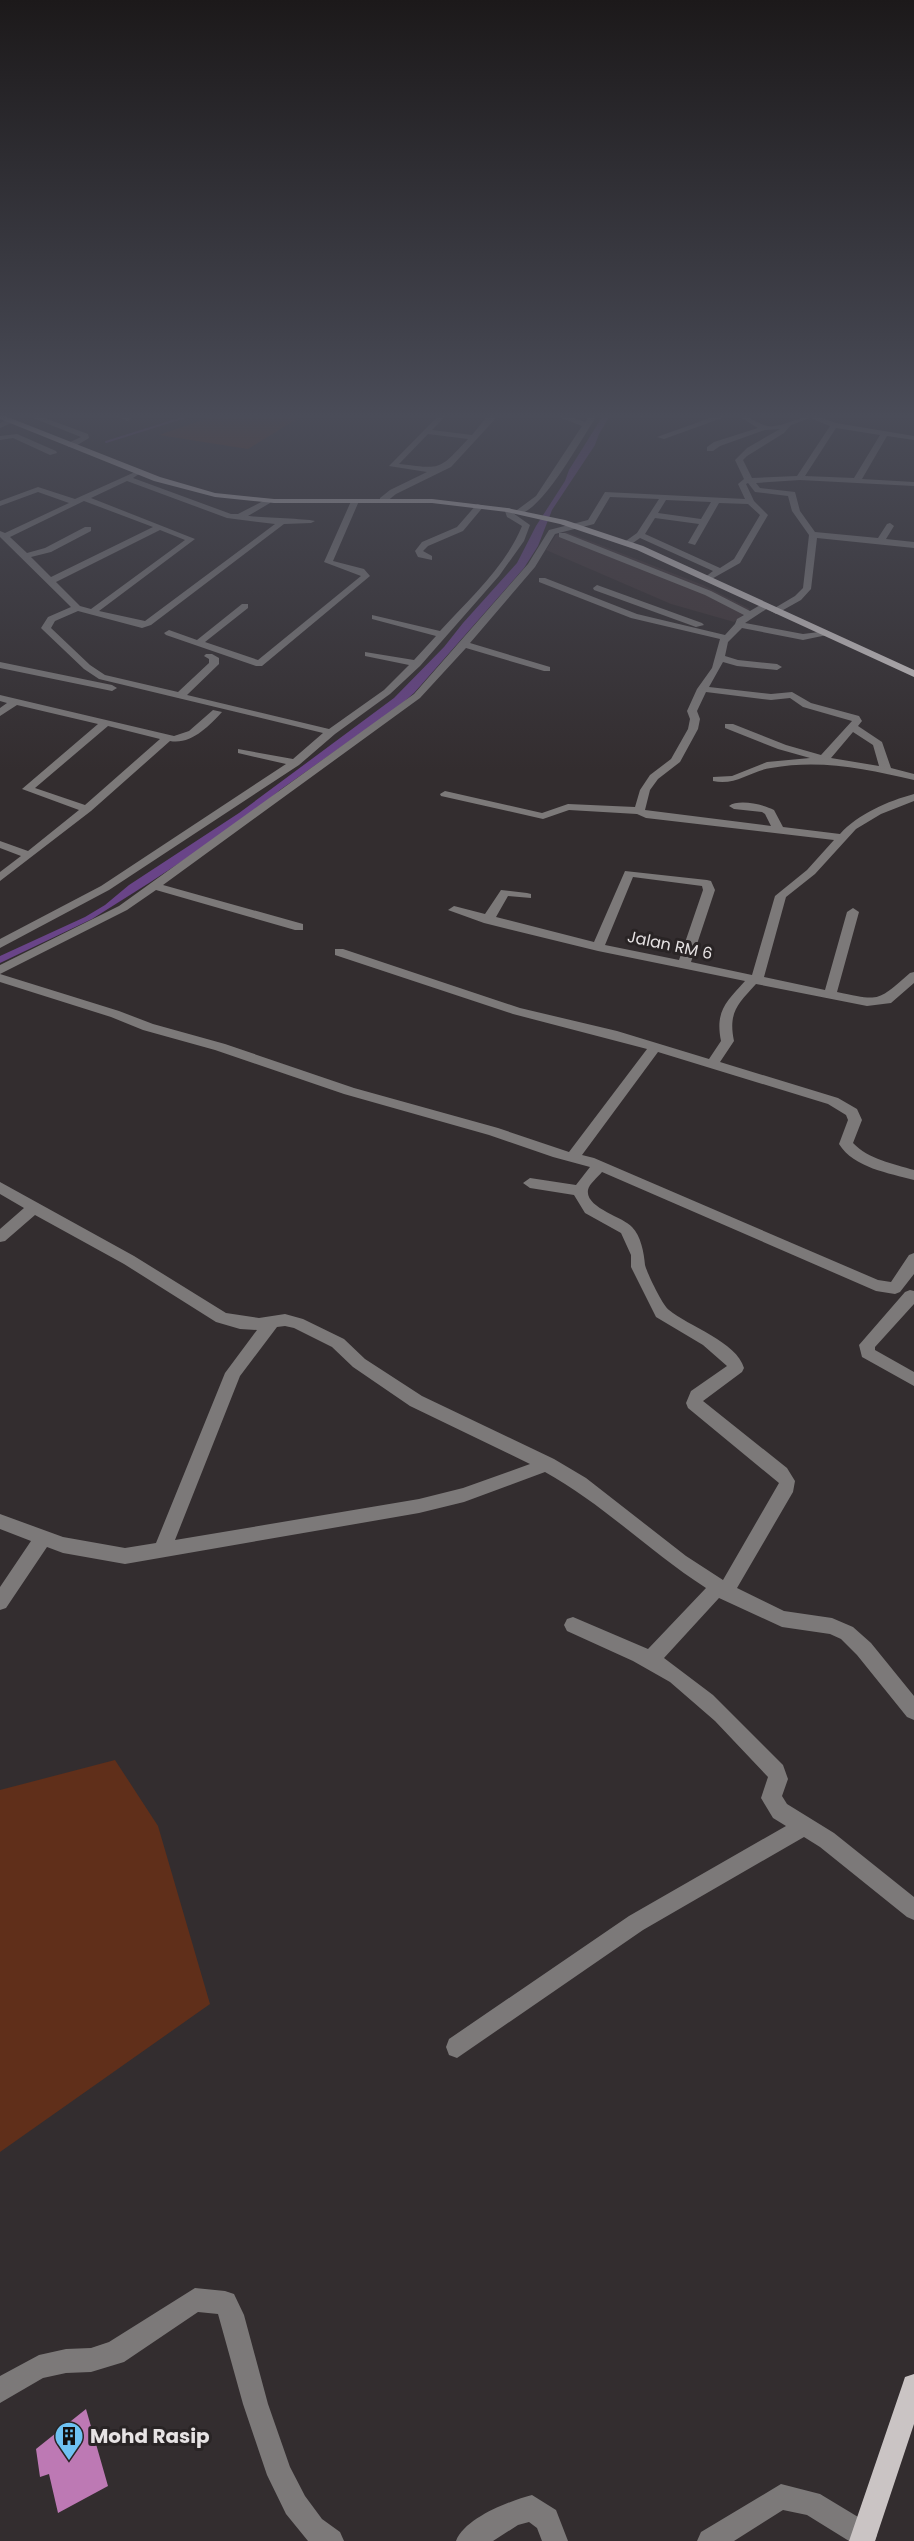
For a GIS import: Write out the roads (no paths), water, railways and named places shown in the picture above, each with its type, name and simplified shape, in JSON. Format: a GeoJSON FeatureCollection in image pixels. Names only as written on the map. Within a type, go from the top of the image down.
{"type":"FeatureCollection","features":[{"type":"Feature","properties":{"kind":"main road"},"geometry":{"type":"LineString","coordinates":[[595,533],[627,543],[708,578],[914,674]]}},
{"type":"Feature","properties":{"kind":"main road"},"geometry":{"type":"LineString","coordinates":[[863,2538],[914,2386]]}},
{"type":"Feature","properties":{"kind":"street"},"geometry":{"type":"LineString","coordinates":[[27,556],[48,550],[81,533]]}},
{"type":"Feature","properties":{"kind":"street"},"geometry":{"type":"LineString","coordinates":[[49,581],[149,533]]}},
{"type":"Feature","properties":{"kind":"street"},"geometry":{"type":"LineString","coordinates":[[93,612],[191,539],[174,533]]}},
{"type":"Feature","properties":{"kind":"street"},"geometry":{"type":"LineString","coordinates":[[2,535],[27,556],[77,608],[138,624],[148,623],[268,533]]}},
{"type":"Feature","properties":{"kind":"street"},"geometry":{"type":"LineString","coordinates":[[169,633],[259,664],[366,576],[361,570],[328,562],[341,533]]}},
{"type":"Feature","properties":{"kind":"street"},"geometry":{"type":"LineString","coordinates":[[429,558],[421,555],[419,551],[425,544],[451,533]]}},
{"type":"Feature","properties":{"kind":"street"},"geometry":{"type":"LineString","coordinates":[[0,944],[105,888],[295,763],[387,692],[417,664],[496,574],[523,533]]}},
{"type":"Feature","properties":{"kind":"street"},"geometry":{"type":"LineString","coordinates":[[0,970],[101,921],[154,886],[417,696],[532,566],[552,533]]}},
{"type":"Feature","properties":{"kind":"street"},"geometry":{"type":"LineString","coordinates":[[692,543],[697,533]]}},
{"type":"Feature","properties":{"kind":"street"},"geometry":{"type":"LineString","coordinates":[[708,578],[737,561],[754,533]]}},
{"type":"Feature","properties":{"kind":"street"},"geometry":{"type":"LineString","coordinates":[[880,542],[886,533]]}},
{"type":"Feature","properties":{"kind":"street"},"geometry":{"type":"LineString","coordinates":[[627,543],[639,534],[720,571]]}},
{"type":"Feature","properties":{"kind":"street"},"geometry":{"type":"LineString","coordinates":[[562,535],[708,593],[749,614]]}},
{"type":"Feature","properties":{"kind":"street"},"geometry":{"type":"LineString","coordinates":[[776,611],[798,598],[807,589],[813,535],[833,535],[914,545]]}},
{"type":"Feature","properties":{"kind":"street"},"geometry":{"type":"LineString","coordinates":[[542,580],[634,616],[728,636]]}},
{"type":"Feature","properties":{"kind":"street"},"geometry":{"type":"LineString","coordinates":[[597,588],[728,636]]}},
{"type":"Feature","properties":{"kind":"street"},"geometry":{"type":"LineString","coordinates":[[469,604],[491,610]]}},
{"type":"Feature","properties":{"kind":"street"},"geometry":{"type":"LineString","coordinates":[[199,643],[245,606]]}},
{"type":"Feature","properties":{"kind":"street"},"geometry":{"type":"LineString","coordinates":[[639,811],[645,790],[662,768],[676,760],[693,729],[695,719],[692,711],[702,689],[717,668],[728,636],[740,625],[740,621],[765,606]]}},
{"type":"Feature","properties":{"kind":"street"},"geometry":{"type":"LineString","coordinates":[[77,608],[51,619],[46,628],[96,674],[147,692],[322,740]]}},
{"type":"Feature","properties":{"kind":"street"},"geometry":{"type":"LineString","coordinates":[[375,616],[443,635]]}},
{"type":"Feature","properties":{"kind":"street"},"geometry":{"type":"LineString","coordinates":[[740,625],[803,637],[824,633]]}},
{"type":"Feature","properties":{"kind":"street"},"geometry":{"type":"LineString","coordinates":[[464,644],[547,669]]}},
{"type":"Feature","properties":{"kind":"street"},"geometry":{"type":"LineString","coordinates":[[368,654],[417,664]]}},
{"type":"Feature","properties":{"kind":"street"},"geometry":{"type":"LineString","coordinates":[[180,697],[214,664],[214,658],[209,656]]}},
{"type":"Feature","properties":{"kind":"street"},"geometry":{"type":"LineString","coordinates":[[721,658],[737,663],[777,667]]}},
{"type":"Feature","properties":{"kind":"street"},"geometry":{"type":"LineString","coordinates":[[0,665],[180,697],[360,736]]}},
{"type":"Feature","properties":{"kind":"street"},"geometry":{"type":"LineString","coordinates":[[702,689],[771,697],[792,695],[807,705],[851,716],[857,721],[854,728],[823,760]]}},
{"type":"Feature","properties":{"kind":"street"},"geometry":{"type":"LineString","coordinates":[[0,698],[167,738],[186,738],[195,734],[217,712]]}},
{"type":"Feature","properties":{"kind":"street"},"geometry":{"type":"LineString","coordinates":[[0,713],[14,702]]}},
{"type":"Feature","properties":{"kind":"street"},"geometry":{"type":"LineString","coordinates":[[87,808],[30,792],[27,789],[106,723]]}},
{"type":"Feature","properties":{"kind":"street"},"geometry":{"type":"LineString","coordinates":[[729,726],[782,747],[807,752],[823,760]]}},
{"type":"Feature","properties":{"kind":"street"},"geometry":{"type":"LineString","coordinates":[[854,728],[878,744],[886,770]]}},
{"type":"Feature","properties":{"kind":"street"},"geometry":{"type":"LineString","coordinates":[[1,876],[87,808],[167,738]]}},
{"type":"Feature","properties":{"kind":"street"},"geometry":{"type":"LineString","coordinates":[[242,751],[295,763]]}},
{"type":"Feature","properties":{"kind":"street"},"geometry":{"type":"LineString","coordinates":[[717,779],[734,779],[766,765],[823,760],[845,761],[914,777]]}},
{"type":"Feature","properties":{"kind":"street"},"geometry":{"type":"LineString","coordinates":[[445,794],[543,816],[568,807],[639,811],[646,815],[840,837]]}},
{"type":"Feature","properties":{"kind":"street"},"geometry":{"type":"LineString","coordinates":[[712,1064],[728,1041],[724,1028],[728,1007],[755,979],[781,896],[811,872],[840,837],[877,812],[914,797]]}},
{"type":"Feature","properties":{"kind":"street"},"geometry":{"type":"LineString","coordinates":[[734,807],[764,809],[770,812],[779,831]]}},
{"type":"Feature","properties":{"kind":"street"},"geometry":{"type":"LineString","coordinates":[[0,844],[29,855]]}},
{"type":"Feature","properties":{"kind":"street"},"geometry":{"type":"LineString","coordinates":[[598,947],[626,875],[633,872],[707,883],[709,890],[684,964]]}},
{"type":"Feature","properties":{"kind":"street"},"geometry":{"type":"LineString","coordinates":[[154,886],[299,927]]}},
{"type":"Feature","properties":{"kind":"street"},"geometry":{"type":"LineString","coordinates":[[488,920],[505,892],[527,896]]}},
{"type":"Feature","properties":{"kind":"street","name":"Jalan RM 6"},"geometry":{"type":"LineString","coordinates":[[454,910],[598,947],[867,1002],[882,1002],[914,976]]}},
{"type":"Feature","properties":{"kind":"street"},"geometry":{"type":"LineString","coordinates":[[830,995],[853,912]]}},
{"type":"Feature","properties":{"kind":"street"},"geometry":{"type":"LineString","coordinates":[[339,952],[517,1011],[655,1047],[833,1101],[852,1112],[855,1120],[846,1144],[849,1150],[867,1159],[914,1175]]}},
{"type":"Feature","properties":{"kind":"street"},"geometry":{"type":"LineString","coordinates":[[0,978],[115,1014],[148,1027],[220,1047],[349,1091],[493,1131],[599,1166],[876,1285],[895,1288],[912,1297],[867,1345],[866,1349],[868,1353],[914,1380]]}},
{"type":"Feature","properties":{"kind":"street"},"geometry":{"type":"LineString","coordinates":[[573,1157],[655,1047]]}},
{"type":"Feature","properties":{"kind":"street"},"geometry":{"type":"LineString","coordinates":[[580,1191],[599,1166]]}},
{"type":"Feature","properties":{"kind":"street"},"geometry":{"type":"LineString","coordinates":[[530,1183],[580,1191]]}},
{"type":"Feature","properties":{"kind":"street"},"geometry":{"type":"LineString","coordinates":[[0,1187],[70,1229],[129,1260],[221,1318],[240,1323],[285,1320],[311,1329],[338,1343],[359,1363],[416,1401],[548,1464],[580,1483],[680,1562],[722,1590],[759,1610],[782,1618],[832,1626],[847,1633],[864,1649],[914,1711]]}},
{"type":"Feature","properties":{"kind":"street"},"geometry":{"type":"LineString","coordinates":[[580,1191],[583,1201],[590,1209],[627,1230],[635,1248],[638,1267],[661,1313],[709,1341],[735,1364],[736,1368],[697,1396],[694,1403],[781,1473],[787,1481],[787,1487],[722,1590],[650,1660]]}},
{"type":"Feature","properties":{"kind":"street"},"geometry":{"type":"LineString","coordinates":[[0,1236],[34,1208]]}},
{"type":"Feature","properties":{"kind":"street"},"geometry":{"type":"LineString","coordinates":[[895,1288],[914,1259]]}},
{"type":"Feature","properties":{"kind":"street"},"geometry":{"type":"LineString","coordinates":[[162,1550],[233,1373],[272,1322]]}},
{"type":"Feature","properties":{"kind":"street"},"geometry":{"type":"LineString","coordinates":[[0,1521],[63,1545],[125,1556],[419,1506],[465,1495],[548,1464]]}},
{"type":"Feature","properties":{"kind":"street"},"geometry":{"type":"LineString","coordinates":[[0,1602],[43,1538]]}},
{"type":"Feature","properties":{"kind":"street"},"geometry":{"type":"LineString","coordinates":[[573,1625],[663,1667],[708,1703],[748,1739],[777,1774],[778,1781],[771,1798],[780,1811],[827,1840],[914,1910]]}},
{"type":"Feature","properties":{"kind":"street"},"geometry":{"type":"LineString","coordinates":[[457,2047],[636,1923],[805,1826]]}},
{"type":"Feature","properties":{"kind":"street"},"geometry":{"type":"LineString","coordinates":[[0,2390],[39,2367],[66,2361],[91,2360],[115,2353],[195,2300],[225,2303],[232,2315],[259,2418],[280,2473],[301,2515],[331,2541]]}},
{"type":"Feature","properties":{"kind":"street"},"geometry":{"type":"LineString","coordinates":[[710,2541],[781,2498],[811,2503],[863,2538]]}},
{"type":"Feature","properties":{"kind":"street"},"geometry":{"type":"LineString","coordinates":[[469,2541],[512,2513],[532,2508],[547,2519],[555,2541]]}},
{"type":"Feature","properties":{"kind":"place","name":"Mohd Rasip"},"geometry":{"type":"Point","coordinates":[69,2462]}}]}
